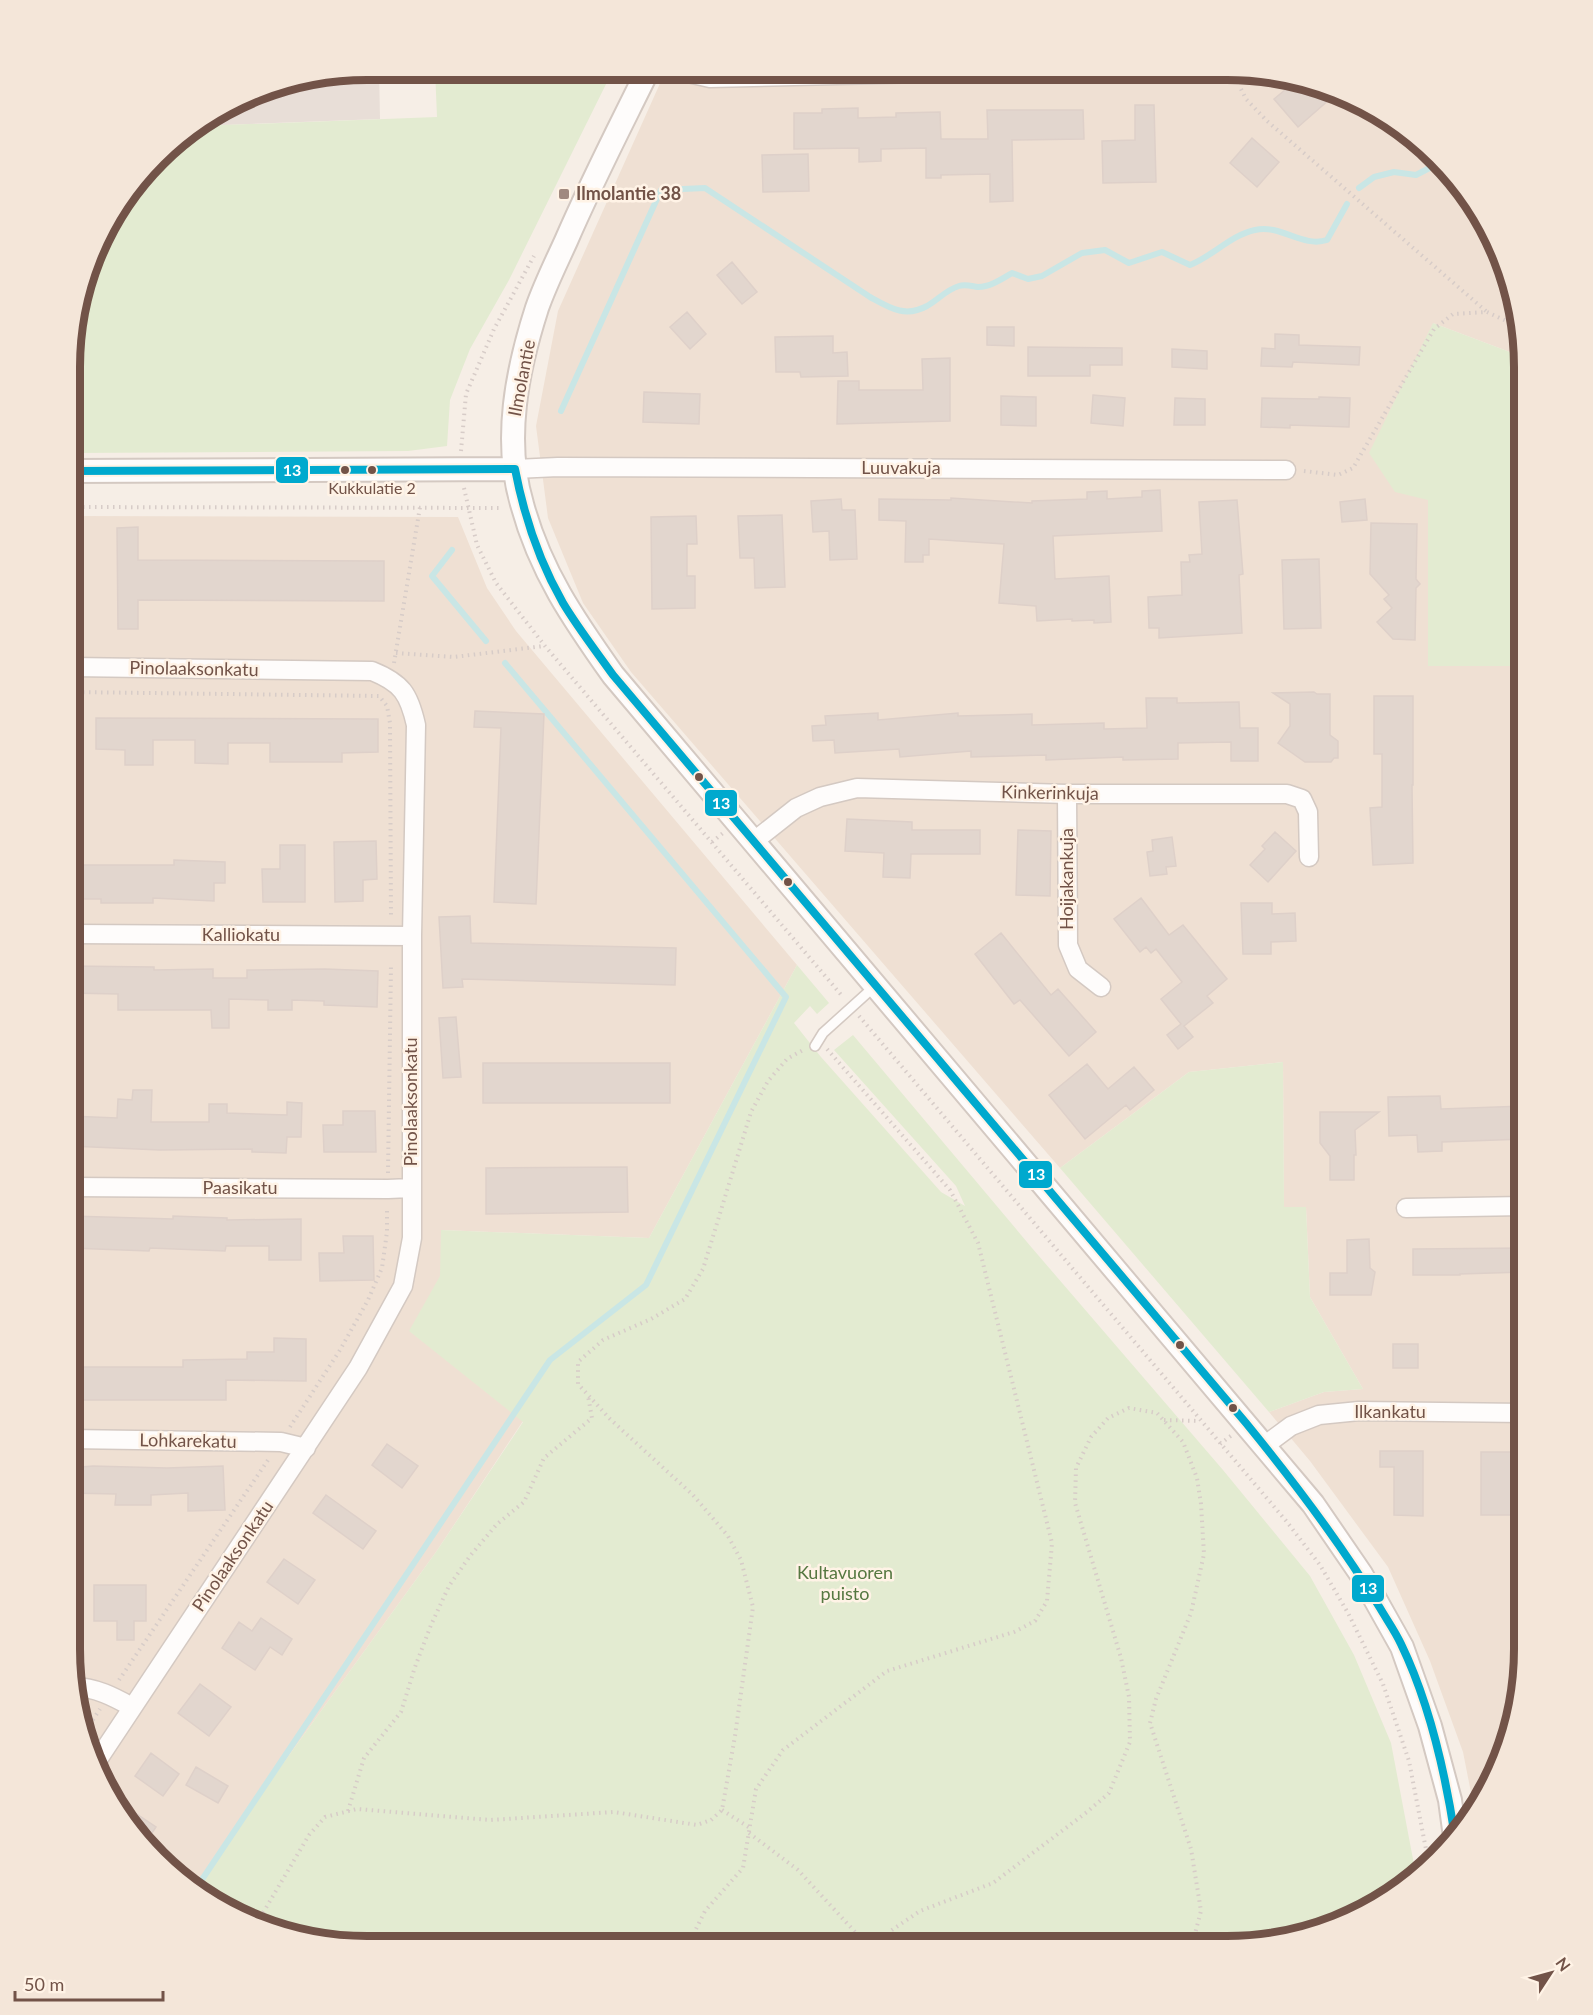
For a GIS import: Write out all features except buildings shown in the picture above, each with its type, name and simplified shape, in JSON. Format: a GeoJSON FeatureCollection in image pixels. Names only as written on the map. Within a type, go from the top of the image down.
{"type":"FeatureCollection","features":[{"type":"Feature","properties":{"kind":"street","name":"Ilmolantie"},"geometry":{"type":"LineString","coordinates":[[643,80],[587,194],[537,308],[517,386],[513,426],[515,469],[521,503],[540,558],[572,618],[613,675],[1312,1504],[1361,1574],[1402,1647],[1430,1726],[1450,1800],[1453,1824]]}},
{"type":"Feature","properties":{"kind":"street","name":"Luuvakuja"},"geometry":{"type":"LineString","coordinates":[[515,469],[570,467],[1286,470]]}},
{"type":"Feature","properties":{"kind":"street"},"geometry":{"type":"LineString","coordinates":[[80,471],[515,469]]}},
{"type":"Feature","properties":{"kind":"street","name":"Pinolaaksonkatu"},"geometry":{"type":"LineString","coordinates":[[80,667],[372,670],[388,677],[401,687],[411,703],[416,724],[412,936],[412,1238],[403,1286],[358,1368],[100,1756]]}},
{"type":"Feature","properties":{"kind":"street","name":"Kinkerinkuja"},"geometry":{"type":"LineString","coordinates":[[753,842],[796,808],[820,797],[857,788],[1067,794],[1287,794],[1302,799],[1308,812],[1309,857]]}},
{"type":"Feature","properties":{"kind":"street","name":"Hoijakankuja"},"geometry":{"type":"LineString","coordinates":[[1067,794],[1068,945],[1078,969],[1101,987]]}},
{"type":"Feature","properties":{"kind":"street","name":"Kalliokatu"},"geometry":{"type":"LineString","coordinates":[[80,934],[412,936]]}},
{"type":"Feature","properties":{"kind":"street","name":"Paasikatu"},"geometry":{"type":"LineString","coordinates":[[80,1187],[411,1188]]}},
{"type":"Feature","properties":{"kind":"street"},"geometry":{"type":"LineString","coordinates":[[1406,1208],[1514,1206]]}},
{"type":"Feature","properties":{"kind":"street","name":"Ilkankatu"},"geometry":{"type":"LineString","coordinates":[[1264,1446],[1291,1426],[1319,1415],[1359,1411],[1514,1413]]}},
{"type":"Feature","properties":{"kind":"street","name":"Lohkarekatu"},"geometry":{"type":"LineString","coordinates":[[80,1439],[281,1442],[306,1448]]}},
{"type":"Feature","properties":{"kind":"street"},"geometry":{"type":"LineString","coordinates":[[82,1687],[109,1695],[132,1707]]}},
{"type":"Feature","properties":{"kind":"lane"},"geometry":{"type":"LineString","coordinates":[[815,1046],[823,1033],[875,986]]}},
{"type":"Feature","properties":{"kind":"path"},"geometry":{"type":"LineString","coordinates":[[1238,80],[1246,99],[1267,121],[1487,312],[1510,323]]}},
{"type":"Feature","properties":{"kind":"path"},"geometry":{"type":"LineString","coordinates":[[1286,470],[1338,475],[1353,468],[1434,329],[1453,314],[1487,312]]}},
{"type":"Feature","properties":{"kind":"path"},"geometry":{"type":"LineString","coordinates":[[80,507],[468,508],[477,545],[496,583],[545,646],[1287,1522],[1320,1565],[1348,1613],[1383,1684],[1409,1761],[1427,1853]]}},
{"type":"Feature","properties":{"kind":"path"},"geometry":{"type":"LineString","coordinates":[[378,696],[396,654],[420,507]]}},
{"type":"Feature","properties":{"kind":"path"},"geometry":{"type":"LineString","coordinates":[[396,654],[454,657],[545,646]]}},
{"type":"Feature","properties":{"kind":"path"},"geometry":{"type":"LineString","coordinates":[[80,692],[378,696],[387,706],[390,723],[392,936],[387,1232],[382,1269],[368,1300],[340,1350],[281,1442],[90,1725]]}},
{"type":"Feature","properties":{"kind":"path"},"geometry":{"type":"LineString","coordinates":[[261,1916],[309,1835],[325,1816],[357,1809],[490,1820],[614,1812],[697,1825],[711,1820],[722,1810],[753,1607],[741,1560],[728,1536],[693,1495],[610,1419],[578,1384],[578,1362],[603,1340],[651,1319],[685,1299],[703,1269],[751,1112],[768,1081],[787,1059],[815,1046],[827,1048],[950,1190],[978,1243],[1052,1543],[1047,1601],[1035,1622],[1014,1632],[887,1671],[783,1750],[756,1789],[743,1868],[705,1911],[692,1936]]}},
{"type":"Feature","properties":{"kind":"path"},"geometry":{"type":"LineString","coordinates":[[348,1811],[364,1758],[401,1712],[431,1624],[449,1586],[497,1524],[524,1502],[544,1458],[592,1418],[588,1395]]}},
{"type":"Feature","properties":{"kind":"path"},"geometry":{"type":"LineString","coordinates":[[887,1936],[889,1932],[920,1911],[993,1883],[1087,1812],[1108,1793],[1130,1742],[1129,1697],[1121,1658],[1074,1503],[1076,1468],[1091,1437],[1108,1418],[1129,1408],[1157,1413],[1183,1442],[1197,1478],[1201,1504],[1204,1554],[1191,1613],[1156,1699],[1150,1723],[1191,1849],[1201,1911],[1194,1936]]}},
{"type":"Feature","properties":{"kind":"path"},"geometry":{"type":"LineString","coordinates":[[1163,1420],[1200,1421]]}},
{"type":"Feature","properties":{"kind":"path"},"geometry":{"type":"LineString","coordinates":[[722,1810],[798,1870],[859,1936]]}},
{"type":"Feature","properties":{"kind":"shaded area"},"geometry":{"type":"Polygon","coordinates":[[[348,80],[379,80],[380,119],[211,126],[239,109],[292,89],[348,80]]]}},
{"type":"Feature","properties":{"kind":"shaded area"},"geometry":{"type":"Polygon","coordinates":[[[662,80],[1245,80],[1283,85],[1336,101],[1386,128],[1416,151],[1442,177],[1475,223],[1492,257],[1504,292],[1513,353],[1433,323],[1428,500],[1428,666],[1514,666],[1514,1649],[1511,1686],[1504,1723],[1492,1758],[1472,1797],[1463,1752],[1430,1661],[1388,1567],[1310,1461],[1269,1412],[1324,1392],[1363,1389],[1310,1297],[1306,1207],[1284,1207],[1283,1062],[1189,1072],[1060,1168],[631,672],[583,603],[548,518],[536,426],[558,311],[662,80]]]}},
{"type":"Feature","properties":{"kind":"shaded area"},"geometry":{"type":"Polygon","coordinates":[[[80,516],[458,517],[487,588],[516,631],[797,965],[649,1238],[442,1230],[441,1276],[410,1331],[523,1421],[436,1552],[198,1881],[192,1876],[151,1838],[128,1808],[109,1776],[89,1723],[80,1667],[80,516]]]}},
{"type":"Feature","properties":{"kind":"green space"},"geometry":{"type":"Polygon","coordinates":[[[435,80],[608,80],[509,280],[470,349],[450,400],[447,446],[408,451],[80,453],[80,348],[89,292],[101,257],[118,223],[151,177],[177,151],[211,126],[437,117],[435,80]]]}},
{"type":"Feature","properties":{"kind":"green space"},"geometry":{"type":"Polygon","coordinates":[[[1433,323],[1513,353],[1514,666],[1428,666],[1428,500],[1395,492],[1369,453],[1433,323]]]}},
{"type":"Feature","properties":{"kind":"green space","name":"Kultavuoren puisto"},"geometry":{"type":"Polygon","coordinates":[[[797,965],[829,1003],[817,1014],[810,1006],[794,1023],[821,1057],[941,1192],[965,1206],[956,1186],[834,1050],[853,1035],[1223,1470],[1310,1576],[1354,1655],[1391,1743],[1414,1865],[1370,1897],[1336,1914],[1283,1930],[1227,1936],[366,1936],[329,1933],[292,1926],[239,1906],[198,1881],[436,1552],[523,1422],[409,1331],[440,1276],[441,1230],[649,1238],[797,965]]]}},
{"type":"Feature","properties":{"kind":"green space"},"geometry":{"type":"Polygon","coordinates":[[[1283,1062],[1284,1207],[1306,1207],[1310,1297],[1363,1389],[1324,1392],[1269,1412],[1060,1168],[1189,1072],[1283,1062]]]}},
{"type":"Feature","properties":{"kind":"waterway"},"geometry":{"type":"LineString","coordinates":[[1359,188],[1374,177],[1394,172],[1416,175],[1432,167]]}},
{"type":"Feature","properties":{"kind":"waterway"},"geometry":{"type":"LineString","coordinates":[[561,411],[661,190],[705,188],[870,297],[891,308],[905,311],[919,310],[959,286],[987,286],[1012,273],[1028,279],[1042,276],[1082,253],[1105,250],[1129,263],[1162,252],[1190,265],[1238,236],[1255,230],[1274,230],[1309,241],[1327,240],[1347,204]]}},
{"type":"Feature","properties":{"kind":"waterway"},"geometry":{"type":"LineString","coordinates":[[452,550],[432,576],[486,641]]}},
{"type":"Feature","properties":{"kind":"waterway"},"geometry":{"type":"LineString","coordinates":[[200,1882],[550,1360],[646,1285],[786,997],[505,663]]}},
{"type":"Feature","properties":{"kind":"transit line","name":"13"},"geometry":{"type":"LineString","coordinates":[[80,471],[515,469],[528,521],[554,587],[613,675],[1246,1423],[1333,1536],[1396,1635],[1411,1667],[1435,1738],[1453,1825]]}},
{"type":"Feature","properties":{"kind":"place","name":"Ilmolantie 38"},"geometry":{"type":"Point","coordinates":[564,194]}},
{"type":"Feature","properties":{"kind":"place","name":"Kukkulatie 2"},"geometry":{"type":"Point","coordinates":[372,470]}}]}
